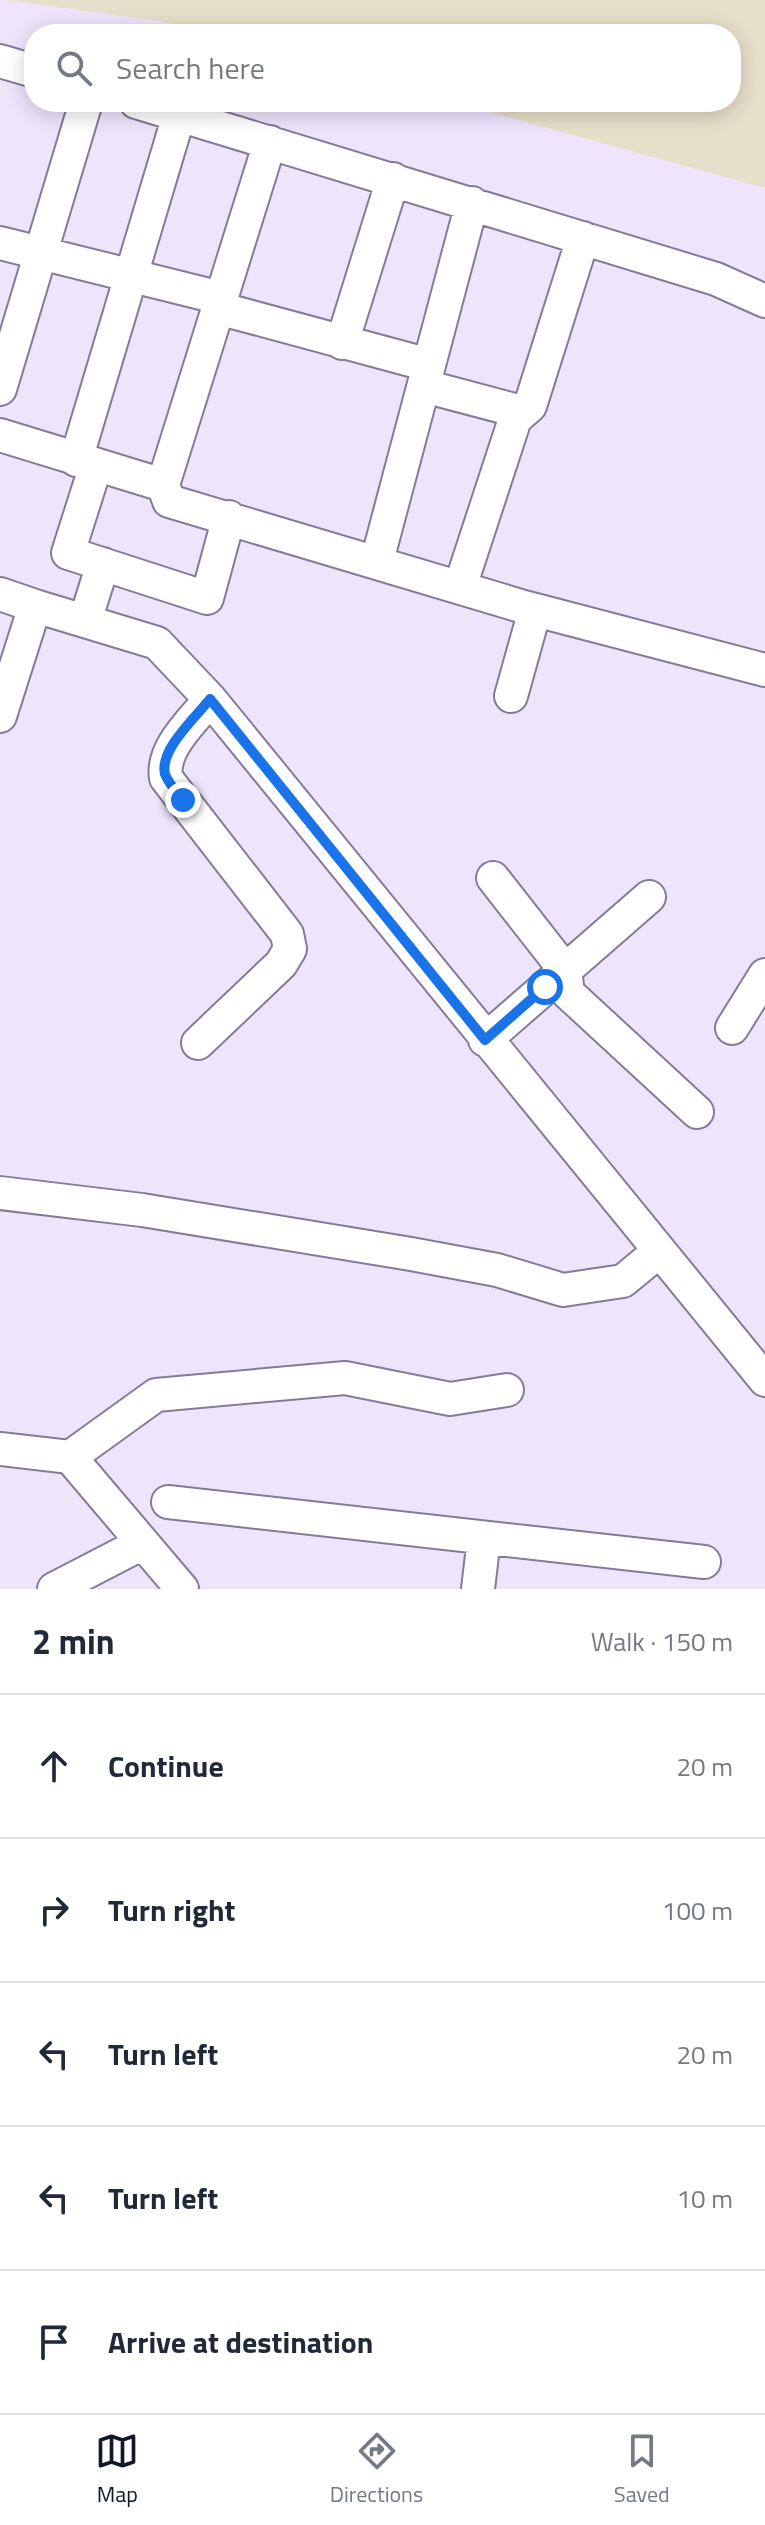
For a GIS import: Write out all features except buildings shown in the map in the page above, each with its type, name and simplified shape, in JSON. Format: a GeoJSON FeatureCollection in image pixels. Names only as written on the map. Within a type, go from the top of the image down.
{"type":"FeatureCollection","features":[{"type":"Feature","properties":{"kind":"street"},"geometry":{"type":"LineString","coordinates":[[0,61],[24,68]]}},
{"type":"Feature","properties":{"kind":"street"},"geometry":{"type":"LineString","coordinates":[[0,389],[83,112]]}},
{"type":"Feature","properties":{"kind":"street"},"geometry":{"type":"LineString","coordinates":[[169,112],[716,279],[765,301]]}},
{"type":"Feature","properties":{"kind":"street"},"geometry":{"type":"LineString","coordinates":[[179,115],[131,276],[86,462],[68,553],[207,598],[229,517]]}},
{"type":"Feature","properties":{"kind":"street"},"geometry":{"type":"LineString","coordinates":[[270,142],[163,485],[169,501],[535,610],[765,670]]}},
{"type":"Feature","properties":{"kind":"street"},"geometry":{"type":"LineString","coordinates":[[342,343],[393,179]]}},
{"type":"Feature","properties":{"kind":"street"},"geometry":{"type":"LineString","coordinates":[[377,561],[472,203]]}},
{"type":"Feature","properties":{"kind":"street"},"geometry":{"type":"LineString","coordinates":[[460,587],[515,419],[530,406],[583,238]]}},
{"type":"Feature","properties":{"kind":"street"},"geometry":{"type":"LineString","coordinates":[[0,243],[131,276],[220,303],[342,343],[522,412]]}},
{"type":"Feature","properties":{"kind":"street"},"geometry":{"type":"LineString","coordinates":[[0,435],[163,485]]}},
{"type":"Feature","properties":{"kind":"street"},"geometry":{"type":"LineString","coordinates":[[85,621],[103,564]]}},
{"type":"Feature","properties":{"kind":"street"},"geometry":{"type":"LineString","coordinates":[[0,594],[157,643],[210,699],[765,1380]]}},
{"type":"Feature","properties":{"kind":"street"},"geometry":{"type":"LineString","coordinates":[[0,716],[35,606]]}},
{"type":"Feature","properties":{"kind":"street"},"geometry":{"type":"LineString","coordinates":[[511,696],[535,610]]}},
{"type":"Feature","properties":{"kind":"street"},"geometry":{"type":"LineString","coordinates":[[198,1043],[281,964],[290,949],[287,934],[166,778],[164,765],[169,752],[210,699]]}},
{"type":"Feature","properties":{"kind":"street"},"geometry":{"type":"LineString","coordinates":[[493,878],[565,970],[568,993],[697,1112]]}},
{"type":"Feature","properties":{"kind":"street"},"geometry":{"type":"LineString","coordinates":[[485,1040],[649,897]]}},
{"type":"Feature","properties":{"kind":"street"},"geometry":{"type":"LineString","coordinates":[[732,1028],[765,975]]}},
{"type":"Feature","properties":{"kind":"street"},"geometry":{"type":"LineString","coordinates":[[0,1193],[142,1210],[411,1254],[497,1270],[563,1290],[623,1281],[658,1252]]}},
{"type":"Feature","properties":{"kind":"street"},"geometry":{"type":"LineString","coordinates":[[0,1449],[70,1457],[156,1395],[345,1378],[450,1399],[507,1390]]}},
{"type":"Feature","properties":{"kind":"street"},"geometry":{"type":"LineString","coordinates":[[70,1457],[182,1589]]}},
{"type":"Feature","properties":{"kind":"street"},"geometry":{"type":"LineString","coordinates":[[168,1502],[704,1562]]}},
{"type":"Feature","properties":{"kind":"street"},"geometry":{"type":"LineString","coordinates":[[478,1589],[484,1538]]}},
{"type":"Feature","properties":{"kind":"street"},"geometry":{"type":"LineString","coordinates":[[54,1589],[141,1544]]}},
{"type":"Feature","properties":{"kind":"shaded area"},"geometry":{"type":"Polygon","coordinates":[[[5,0],[765,0],[765,188],[490,112],[741,112],[741,24],[171,24],[5,0]]]}},
{"type":"Feature","properties":{"kind":"route"},"geometry":{"type":"LineString","coordinates":[[183,800],[166,778],[164,765],[169,752],[210,699],[485,1040],[545,987]]}}]}
